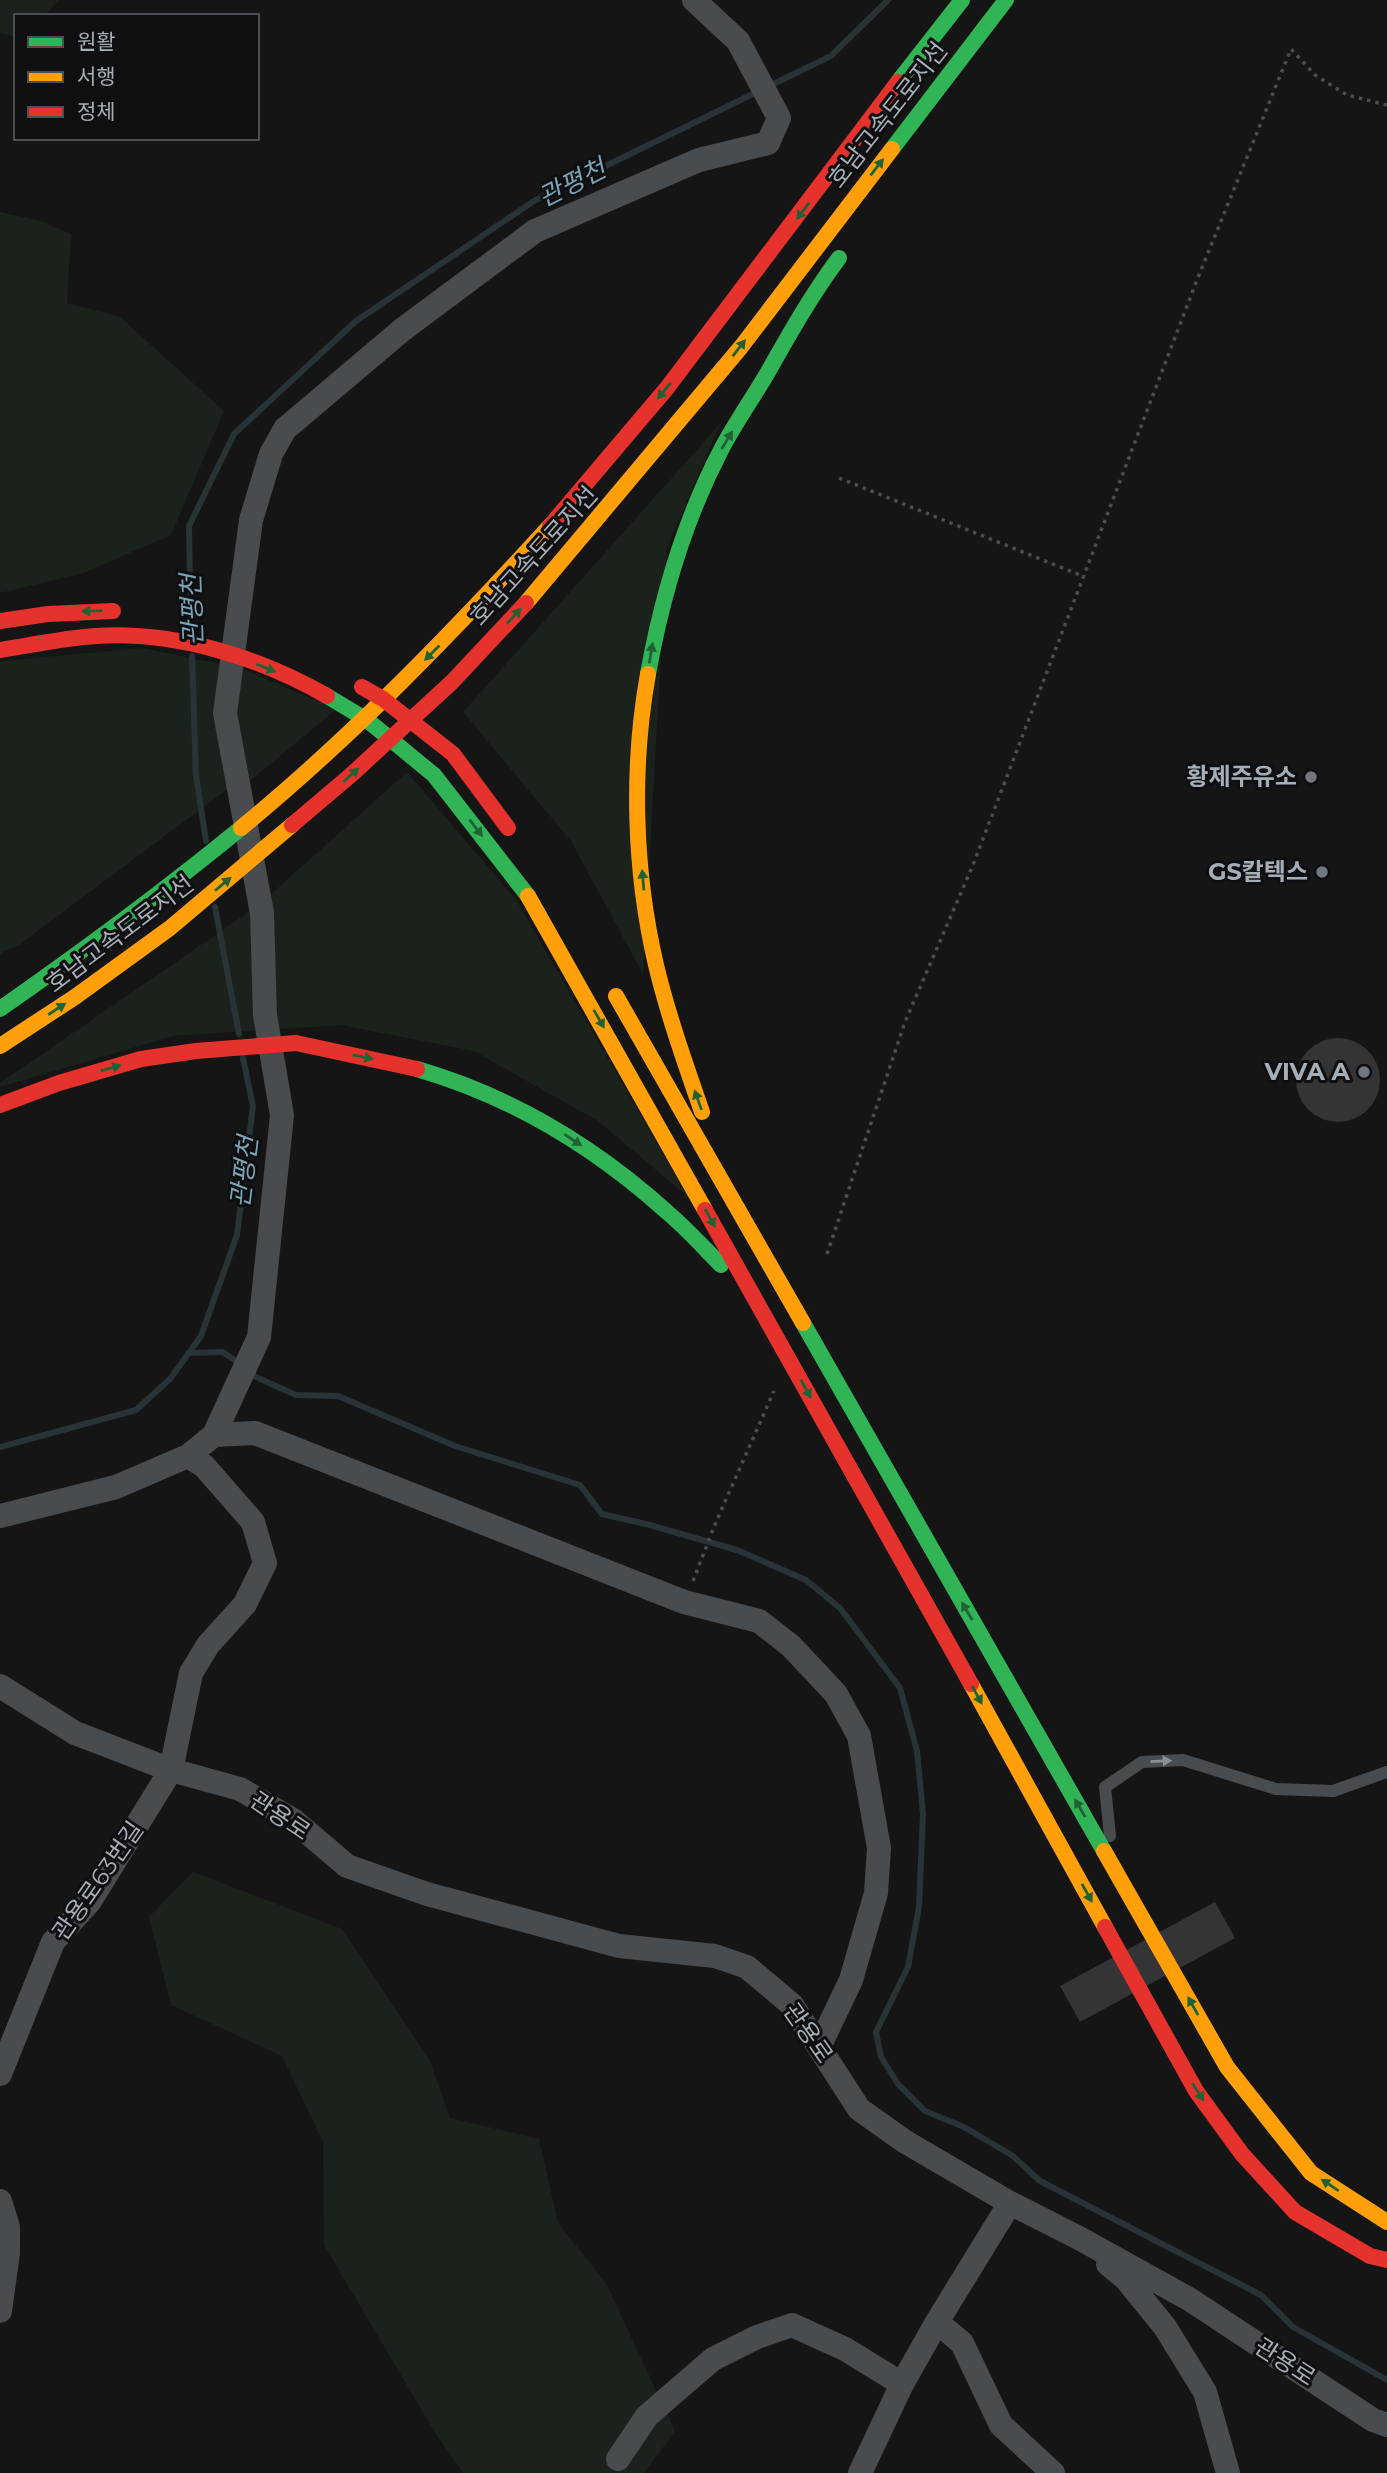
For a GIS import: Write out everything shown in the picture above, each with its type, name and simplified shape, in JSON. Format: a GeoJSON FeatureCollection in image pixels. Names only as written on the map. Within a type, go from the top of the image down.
{"type":"FeatureCollection","features":[{"type":"Feature","properties":{"kind":"highway","name":"호남고속도로지선"},"geometry":{"type":"LineString","coordinates":[[0,1009],[64,967],[169,887],[282,793],[432,654],[478,606],[623,441],[708,336],[962,0]]}},
{"type":"Feature","properties":{"kind":"highway","name":"호남고속도로지선"},"geometry":{"type":"LineString","coordinates":[[0,1046],[75,997],[170,928],[300,820],[452,681],[542,586],[741,347],[1006,0]]}},
{"type":"Feature","properties":{"kind":"highway"},"geometry":{"type":"LineString","coordinates":[[751,1231],[717,1154],[695,1091],[664,998],[651,940],[642,882],[639,830],[640,720],[654,637],[673,567],[695,508],[726,441],[816,288],[848,246]]}},
{"type":"Feature","properties":{"kind":"highway"},"geometry":{"type":"LineString","coordinates":[[408,652],[437,626],[478,606]]}},
{"type":"Feature","properties":{"kind":"highway"},"geometry":{"type":"LineString","coordinates":[[0,621],[74,612],[123,611]]}},
{"type":"Feature","properties":{"kind":"highway"},"geometry":{"type":"LineString","coordinates":[[219,626],[255,638]]}},
{"type":"Feature","properties":{"kind":"highway"},"geometry":{"type":"LineString","coordinates":[[0,650],[96,635],[153,638],[227,652],[304,683],[367,720],[434,775],[526,893],[773,1329],[1196,2091],[1242,2154],[1295,2212],[1370,2256],[1387,2260]]}},
{"type":"Feature","properties":{"kind":"highway"},"geometry":{"type":"LineString","coordinates":[[329,723],[378,679]]}},
{"type":"Feature","properties":{"kind":"highway"},"geometry":{"type":"LineString","coordinates":[[349,680],[383,699],[453,754],[517,839]]}},
{"type":"Feature","properties":{"kind":"highway"},"geometry":{"type":"LineString","coordinates":[[226,807],[258,780]]}},
{"type":"Feature","properties":{"kind":"highway"},"geometry":{"type":"LineString","coordinates":[[604,977],[1227,2067],[1311,2173],[1387,2222]]}},
{"type":"Feature","properties":{"kind":"highway"},"geometry":{"type":"LineString","coordinates":[[0,1105],[60,1083],[141,1059],[196,1051],[296,1043],[408,1066],[492,1095],[544,1121],[631,1181],[669,1213],[736,1280],[773,1329]]}},
{"type":"Feature","properties":{"kind":"street"},"geometry":{"type":"LineString","coordinates":[[0,1516],[116,1487],[188,1456],[218,1426],[259,1337],[282,1115],[265,1015],[262,913],[225,713],[251,520],[271,454],[285,429],[402,330],[535,231],[699,160],[768,143],[779,118],[757,75],[738,41],[694,0]]}},
{"type":"Feature","properties":{"kind":"street"},"geometry":{"type":"LineString","coordinates":[[218,1426],[255,1433],[684,1602],[759,1621],[791,1646],[836,1695],[859,1736],[879,1848],[876,1893],[851,1980],[819,2047]]}},
{"type":"Feature","properties":{"kind":"street"},"geometry":{"type":"LineString","coordinates":[[171,1770],[191,1673],[208,1645],[245,1604],[265,1563],[253,1522],[204,1466],[188,1456]]}},
{"type":"Feature","properties":{"kind":"street","name":"관용로"},"geometry":{"type":"LineString","coordinates":[[0,1686],[75,1733],[171,1770],[240,1788],[293,1821],[347,1866],[427,1894],[619,1946],[715,1956],[747,1967],[792,2005],[859,2109],[904,2141],[1010,2203],[1189,2299],[1373,2420],[1387,2425]]}},
{"type":"Feature","properties":{"kind":"street","name":"관용로63번길"},"geometry":{"type":"LineString","coordinates":[[0,2074],[53,1942],[90,1901],[171,1770]]}},
{"type":"Feature","properties":{"kind":"street"},"geometry":{"type":"LineString","coordinates":[[0,2201],[8,2227],[8,2240],[0,2311]]}},
{"type":"Feature","properties":{"kind":"street"},"geometry":{"type":"LineString","coordinates":[[865,2471],[902,2384],[1010,2203]]}},
{"type":"Feature","properties":{"kind":"street"},"geometry":{"type":"LineString","coordinates":[[1079,2238],[1126,2279],[1165,2327],[1205,2392],[1228,2473]]}},
{"type":"Feature","properties":{"kind":"street"},"geometry":{"type":"LineString","coordinates":[[1165,2327],[1189,2299]]}},
{"type":"Feature","properties":{"kind":"street"},"geometry":{"type":"LineString","coordinates":[[937,2322],[962,2343],[1001,2425],[1040,2469]]}},
{"type":"Feature","properties":{"kind":"street"},"geometry":{"type":"LineString","coordinates":[[618,2459],[647,2416],[713,2358],[757,2337],[792,2325],[845,2349],[902,2384]]}},
{"type":"Feature","properties":{"kind":"lane"},"geometry":{"type":"LineString","coordinates":[[1112,1864],[1105,1787],[1142,1762],[1183,1760],[1276,1789],[1333,1791],[1387,1772]]}},
{"type":"Feature","properties":{"kind":"path"},"geometry":{"type":"LineString","coordinates":[[827,1254],[905,1022],[974,864],[1197,280],[1291,49],[1315,75],[1347,95],[1387,105]]}},
{"type":"Feature","properties":{"kind":"path"},"geometry":{"type":"LineString","coordinates":[[839,478],[1085,577]]}},
{"type":"Feature","properties":{"kind":"path"},"geometry":{"type":"LineString","coordinates":[[692,1583],[775,1387]]}},
{"type":"Feature","properties":{"kind":"shaded area"},"geometry":{"type":"Polygon","coordinates":[[[0,0],[59,0],[46,14],[14,14],[14,36],[0,33],[0,0]]]}},
{"type":"Feature","properties":{"kind":"shaded area"},"geometry":{"type":"Polygon","coordinates":[[[0,212],[41,221],[71,234],[67,303],[120,317],[224,411],[171,535],[84,573],[0,593],[0,212]]]}},
{"type":"Feature","properties":{"kind":"shaded area"},"geometry":{"type":"Polygon","coordinates":[[[720,424],[667,548],[643,974],[571,841],[463,712],[720,424]]]}},
{"type":"Feature","properties":{"kind":"shaded area"},"geometry":{"type":"Polygon","coordinates":[[[142,648],[224,665],[233,785],[19,945],[0,954],[0,661],[142,648]]]}},
{"type":"Feature","properties":{"kind":"shaded area"},"geometry":{"type":"Polygon","coordinates":[[[243,669],[337,709],[245,785],[231,712],[243,669]]]}},
{"type":"Feature","properties":{"kind":"shaded area"},"geometry":{"type":"Polygon","coordinates":[[[407,772],[517,901],[688,1197],[598,1121],[474,1051],[341,1025],[173,1036],[0,1087],[0,1083],[259,905],[407,772]]]}},
{"type":"Feature","properties":{"kind":"shaded area"},"geometry":{"type":"Polygon","coordinates":[[[193,1872],[342,1929],[430,2061],[450,2118],[539,2139],[558,2223],[606,2283],[675,2431],[644,2473],[463,2473],[434,2431],[324,2245],[323,2142],[282,2056],[171,2005],[149,1917],[193,1872]]]}},
{"type":"Feature","properties":{"kind":"building"},"geometry":{"type":"Polygon","coordinates":[[[1338,1038],[1354,1041],[1368,1050],[1377,1064],[1380,1080],[1377,1096],[1368,1110],[1354,1119],[1338,1122],[1322,1119],[1308,1110],[1299,1096],[1296,1080],[1299,1064],[1308,1050],[1322,1041],[1338,1038]]]}},
{"type":"Feature","properties":{"kind":"building"},"geometry":{"type":"Polygon","coordinates":[[[1215,1902],[1235,1938],[1080,2022],[1060,1986],[1215,1902]]]}},
{"type":"Feature","properties":{"kind":"waterway","name":"관평천"},"geometry":{"type":"LineString","coordinates":[[769,86],[831,56],[888,0]]}},
{"type":"Feature","properties":{"kind":"waterway","name":"관평천"},"geometry":{"type":"LineString","coordinates":[[191,632],[189,526],[234,434],[356,321],[534,201],[759,91]]}},
{"type":"Feature","properties":{"kind":"waterway","name":"관평천"},"geometry":{"type":"LineString","coordinates":[[192,656],[196,775],[206,841]]}},
{"type":"Feature","properties":{"kind":"waterway","name":"관평천"},"geometry":{"type":"LineString","coordinates":[[215,907],[239,1034]]}},
{"type":"Feature","properties":{"kind":"waterway","name":"관평천"},"geometry":{"type":"LineString","coordinates":[[0,1447],[136,1410],[170,1379],[201,1336],[237,1235],[253,1106],[243,1058]]}},
{"type":"Feature","properties":{"kind":"waterway"},"geometry":{"type":"LineString","coordinates":[[188,1353],[223,1352],[240,1364]]}},
{"type":"Feature","properties":{"kind":"waterway"},"geometry":{"type":"LineString","coordinates":[[248,1371],[296,1395],[338,1396],[455,1446],[580,1485],[602,1514],[737,1550],[806,1580],[840,1608],[900,1688],[917,1751],[923,1814],[919,1907],[908,1967],[876,2032],[881,2057],[898,2084],[925,2111],[964,2127],[1013,2156],[1040,2181],[1261,2295],[1293,2327],[1387,2380]]}},
{"type":"Feature","properties":{"kind":"traffic: fast"},"geometry":{"type":"LineString","coordinates":[[898,82],[962,0]]}},
{"type":"Feature","properties":{"kind":"traffic: fast"},"geometry":{"type":"LineString","coordinates":[[892,149],[1006,0]]}},
{"type":"Feature","properties":{"kind":"traffic: fast"},"geometry":{"type":"LineString","coordinates":[[648,674],[676,559],[708,477],[726,440],[839,258]]}},
{"type":"Feature","properties":{"kind":"traffic: fast"},"geometry":{"type":"LineString","coordinates":[[327,696],[367,720],[434,775],[528,896]]}},
{"type":"Feature","properties":{"kind":"traffic: fast"},"geometry":{"type":"LineString","coordinates":[[0,1009],[122,921],[241,828]]}},
{"type":"Feature","properties":{"kind":"traffic: fast"},"geometry":{"type":"LineString","coordinates":[[417,1069],[451,1080],[518,1109],[581,1145],[639,1188],[681,1224],[721,1265]]}},
{"type":"Feature","properties":{"kind":"traffic: fast"},"geometry":{"type":"LineString","coordinates":[[803,1323],[1104,1851]]}},
{"type":"Feature","properties":{"kind":"traffic: slow"},"geometry":{"type":"LineString","coordinates":[[526,603],[741,347],[892,149]]}},
{"type":"Feature","properties":{"kind":"traffic: slow"},"geometry":{"type":"LineString","coordinates":[[241,828],[323,757],[401,682],[550,526]]}},
{"type":"Feature","properties":{"kind":"traffic: slow"},"geometry":{"type":"LineString","coordinates":[[648,674],[637,783],[643,893],[661,984],[702,1112]]}},
{"type":"Feature","properties":{"kind":"traffic: slow"},"geometry":{"type":"LineString","coordinates":[[0,1046],[75,997],[170,928],[292,825]]}},
{"type":"Feature","properties":{"kind":"traffic: slow"},"geometry":{"type":"LineString","coordinates":[[528,896],[705,1210]]}},
{"type":"Feature","properties":{"kind":"traffic: slow"},"geometry":{"type":"LineString","coordinates":[[616,996],[803,1323]]}},
{"type":"Feature","properties":{"kind":"traffic: slow"},"geometry":{"type":"LineString","coordinates":[[971,1684],[1105,1927]]}},
{"type":"Feature","properties":{"kind":"traffic: slow"},"geometry":{"type":"LineString","coordinates":[[1104,1851],[1227,2067],[1311,2173],[1387,2222]]}},
{"type":"Feature","properties":{"kind":"traffic: jam"},"geometry":{"type":"LineString","coordinates":[[550,526],[667,388],[898,82]]}},
{"type":"Feature","properties":{"kind":"traffic: jam"},"geometry":{"type":"LineString","coordinates":[[292,825],[452,682],[526,603]]}},
{"type":"Feature","properties":{"kind":"traffic: jam"},"geometry":{"type":"LineString","coordinates":[[0,621],[48,614],[113,611]]}},
{"type":"Feature","properties":{"kind":"traffic: jam"},"geometry":{"type":"LineString","coordinates":[[0,650],[96,636],[156,638],[245,659],[273,669],[327,696]]}},
{"type":"Feature","properties":{"kind":"traffic: jam"},"geometry":{"type":"LineString","coordinates":[[362,687],[383,699],[453,754],[508,828]]}},
{"type":"Feature","properties":{"kind":"traffic: jam"},"geometry":{"type":"LineString","coordinates":[[0,1105],[59,1083],[141,1059],[196,1051],[296,1043],[417,1069]]}},
{"type":"Feature","properties":{"kind":"traffic: jam"},"geometry":{"type":"LineString","coordinates":[[705,1210],[971,1684]]}},
{"type":"Feature","properties":{"kind":"traffic: jam"},"geometry":{"type":"LineString","coordinates":[[1105,1927],[1196,2091],[1242,2154],[1295,2212],[1370,2256],[1387,2260]]}},
{"type":"Feature","properties":{"kind":"place","name":"황제주유소"},"geometry":{"type":"Point","coordinates":[1311,777]}},
{"type":"Feature","properties":{"kind":"place","name":"GS칼텍스"},"geometry":{"type":"Point","coordinates":[1322,872]}},
{"type":"Feature","properties":{"kind":"place","name":"VIVA A"},"geometry":{"type":"Point","coordinates":[1364,1072]}}]}
